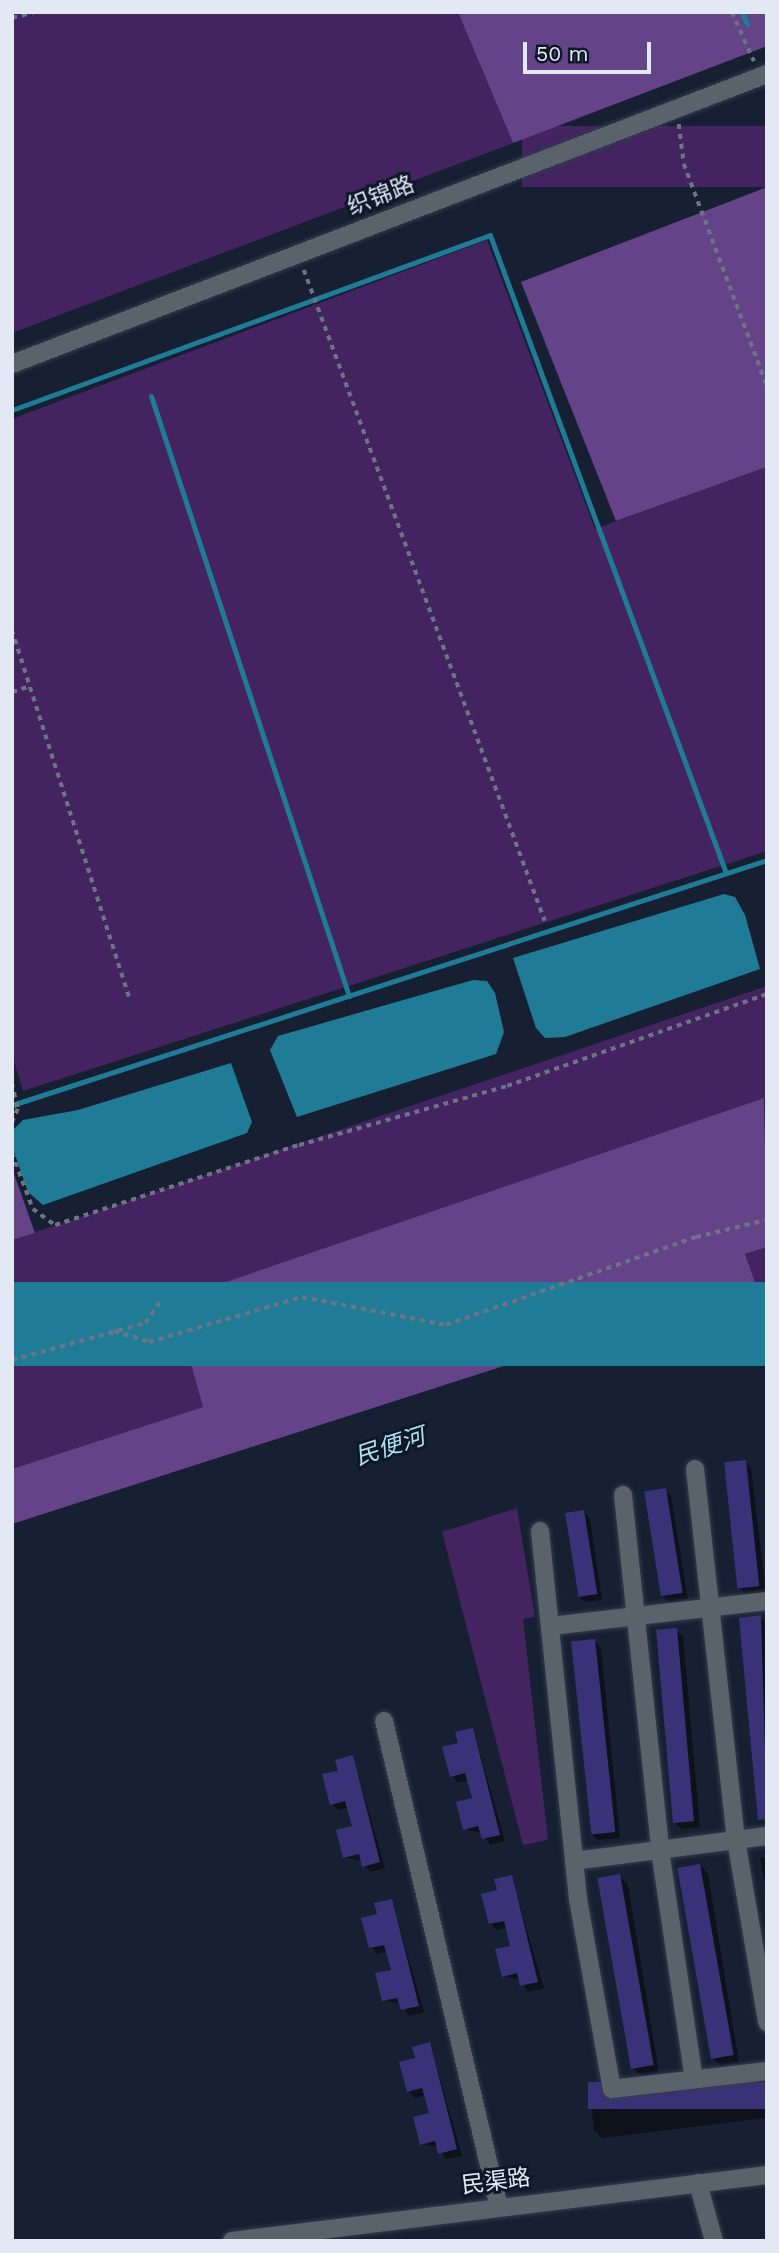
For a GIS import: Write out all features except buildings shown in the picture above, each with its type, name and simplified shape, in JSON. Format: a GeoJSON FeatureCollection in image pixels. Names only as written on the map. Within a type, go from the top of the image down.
{"type":"FeatureCollection","features":[{"type":"Feature","properties":{"kind":"street","name":"织锦路"},"geometry":{"type":"LineString","coordinates":[[12,364],[764,75]]}},
{"type":"Feature","properties":{"kind":"street"},"geometry":{"type":"LineString","coordinates":[[695,1469],[713,1607],[736,1840],[767,2022]]}},
{"type":"Feature","properties":{"kind":"street"},"geometry":{"type":"LineString","coordinates":[[623,1495],[639,1616],[660,1850],[694,2079]]}},
{"type":"Feature","properties":{"kind":"street"},"geometry":{"type":"LineString","coordinates":[[540,1531],[574,1861],[612,2088],[767,2071]]}},
{"type":"Feature","properties":{"kind":"street"},"geometry":{"type":"LineString","coordinates":[[551,1626],[767,1601]]}},
{"type":"Feature","properties":{"kind":"street"},"geometry":{"type":"LineString","coordinates":[[384,1721],[499,2207]]}},
{"type":"Feature","properties":{"kind":"street"},"geometry":{"type":"LineString","coordinates":[[574,1861],[767,1836]]}},
{"type":"Feature","properties":{"kind":"street","name":"民渠路"},"geometry":{"type":"LineString","coordinates":[[232,2241],[767,2175]]}},
{"type":"Feature","properties":{"kind":"street"},"geometry":{"type":"LineString","coordinates":[[698,2183],[714,2241]]}},
{"type":"Feature","properties":{"kind":"path"},"geometry":{"type":"LineString","coordinates":[[12,18],[36,12]]}},
{"type":"Feature","properties":{"kind":"path"},"geometry":{"type":"LineString","coordinates":[[732,12],[764,75]]}},
{"type":"Feature","properties":{"kind":"path"},"geometry":{"type":"LineString","coordinates":[[678,108],[684,164],[767,386]]}},
{"type":"Feature","properties":{"kind":"path"},"geometry":{"type":"LineString","coordinates":[[298,254],[545,921]]}},
{"type":"Feature","properties":{"kind":"path"},"geometry":{"type":"LineString","coordinates":[[12,630],[131,999]]}},
{"type":"Feature","properties":{"kind":"path"},"geometry":{"type":"LineString","coordinates":[[12,657],[20,654]]}},
{"type":"Feature","properties":{"kind":"path"},"geometry":{"type":"LineString","coordinates":[[12,692],[30,686]]}},
{"type":"Feature","properties":{"kind":"path"},"geometry":{"type":"LineString","coordinates":[[12,1153],[33,1209],[55,1225],[299,1144],[507,1086],[767,995]]}},
{"type":"Feature","properties":{"kind":"path"},"geometry":{"type":"LineString","coordinates":[[12,1083],[18,1109],[12,1123]]}},
{"type":"Feature","properties":{"kind":"path"},"geometry":{"type":"LineString","coordinates":[[114,1331],[149,1342],[302,1297],[446,1325],[696,1237],[767,1220]]}},
{"type":"Feature","properties":{"kind":"path"},"geometry":{"type":"LineString","coordinates":[[12,1360],[145,1322],[162,1299]]}},
{"type":"Feature","properties":{"kind":"shaded area"},"geometry":{"type":"Polygon","coordinates":[[[12,12],[458,12],[513,143],[12,333],[12,12]]]}},
{"type":"Feature","properties":{"kind":"shaded area"},"geometry":{"type":"Polygon","coordinates":[[[458,12],[767,12],[767,46],[513,143],[458,12]]]}},
{"type":"Feature","properties":{"kind":"shaded area"},"geometry":{"type":"Polygon","coordinates":[[[522,126],[767,126],[767,187],[522,187],[522,126]]]}},
{"type":"Feature","properties":{"kind":"shaded area"},"geometry":{"type":"Polygon","coordinates":[[[767,187],[767,467],[616,521],[521,282],[767,187]]]}},
{"type":"Feature","properties":{"kind":"shaded area"},"geometry":{"type":"Polygon","coordinates":[[[487,240],[595,529],[767,467],[767,851],[23,1091],[12,1054],[12,419],[487,240]]]}},
{"type":"Feature","properties":{"kind":"shaded area"},"geometry":{"type":"Polygon","coordinates":[[[767,986],[767,1105],[764,1098],[174,1300],[203,1407],[12,1469],[12,1240],[767,986]]]}},
{"type":"Feature","properties":{"kind":"shaded area"},"geometry":{"type":"Polygon","coordinates":[[[764,1098],[767,1247],[745,1254],[756,1285],[12,1524],[12,1469],[203,1407],[173,1300],[764,1098]]]}},
{"type":"Feature","properties":{"kind":"shaded area"},"geometry":{"type":"Polygon","coordinates":[[[12,1168],[35,1233],[12,1240],[12,1168]]]}},
{"type":"Feature","properties":{"kind":"shaded area"},"geometry":{"type":"Polygon","coordinates":[[[767,1247],[767,1282],[756,1285],[745,1254],[767,1247]]]}},
{"type":"Feature","properties":{"kind":"shaded area"},"geometry":{"type":"Polygon","coordinates":[[[517,1508],[535,1617],[523,1619],[548,1840],[523,1845],[442,1532],[517,1508]]]}},
{"type":"Feature","properties":{"kind":"water"},"geometry":{"type":"Polygon","coordinates":[[[724,894],[735,897],[745,915],[760,969],[565,1037],[545,1038],[536,1028],[513,958],[724,894]]]}},
{"type":"Feature","properties":{"kind":"water"},"geometry":{"type":"Polygon","coordinates":[[[473,980],[487,981],[495,993],[504,1032],[496,1054],[297,1117],[270,1050],[278,1036],[473,980]]]}},
{"type":"Feature","properties":{"kind":"water"},"geometry":{"type":"Polygon","coordinates":[[[231,1063],[252,1122],[247,1133],[43,1205],[28,1192],[13,1149],[13,1130],[23,1120],[78,1110],[231,1063]]]}},
{"type":"Feature","properties":{"kind":"water"},"geometry":{"type":"Polygon","coordinates":[[[12,1282],[767,1282],[767,1366],[12,1366],[12,1282]]]}},
{"type":"Feature","properties":{"kind":"waterway"},"geometry":{"type":"LineString","coordinates":[[742,12],[747,24]]}},
{"type":"Feature","properties":{"kind":"waterway"},"geometry":{"type":"LineString","coordinates":[[12,410],[490,235],[726,873]]}},
{"type":"Feature","properties":{"kind":"waterway"},"geometry":{"type":"LineString","coordinates":[[151,396],[349,996]]}},
{"type":"Feature","properties":{"kind":"waterway"},"geometry":{"type":"LineString","coordinates":[[12,1105],[767,860]]}},
{"type":"Feature","properties":{"kind":"water label","name":"民便河"},"geometry":{"type":"Point","coordinates":[390,1447]}}]}
